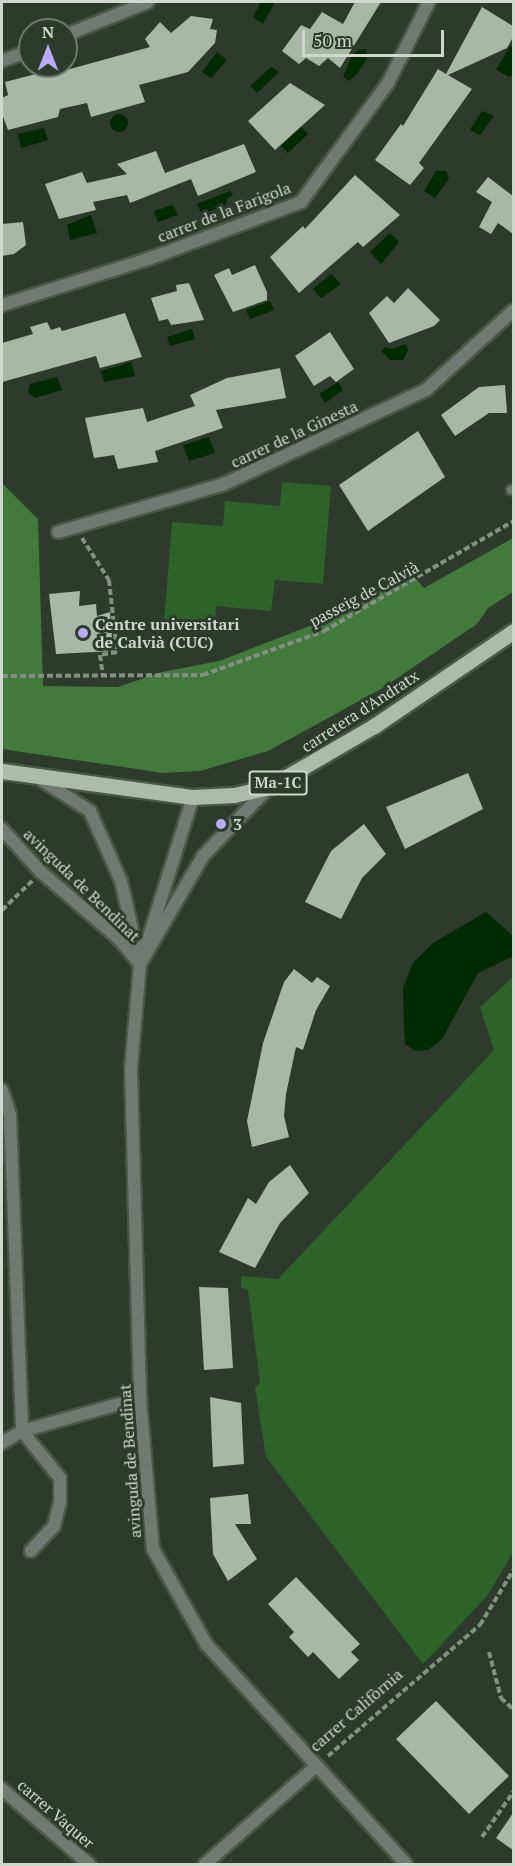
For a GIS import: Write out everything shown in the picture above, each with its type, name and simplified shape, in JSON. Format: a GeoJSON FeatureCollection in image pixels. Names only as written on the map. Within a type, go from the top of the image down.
{"type":"FeatureCollection","features":[{"type":"Feature","properties":{"kind":"main road","name":"carretera d'Andratx"},"geometry":{"type":"LineString","coordinates":[[2,771],[193,797],[234,795],[269,787],[374,726],[513,631]]}},
{"type":"Feature","properties":{"kind":"street"},"geometry":{"type":"LineString","coordinates":[[78,30],[148,2]]}},
{"type":"Feature","properties":{"kind":"street","name":"carrer de la Farigola"},"geometry":{"type":"LineString","coordinates":[[2,305],[148,259],[301,202],[388,83],[429,2]]}},
{"type":"Feature","properties":{"kind":"street"},"geometry":{"type":"LineString","coordinates":[[2,61],[18,55]]}},
{"type":"Feature","properties":{"kind":"street","name":"carrer de la Ginesta"},"geometry":{"type":"LineString","coordinates":[[58,532],[224,484],[426,390],[513,310]]}},
{"type":"Feature","properties":{"kind":"street","name":"avinguda de Bendinat"},"geometry":{"type":"LineString","coordinates":[[36,776],[90,811],[121,880],[140,964]]}},
{"type":"Feature","properties":{"kind":"street","name":"avinguda de Bendinat"},"geometry":{"type":"LineString","coordinates":[[140,964],[203,856],[269,787]]}},
{"type":"Feature","properties":{"kind":"street","name":"avinguda de Bendinat"},"geometry":{"type":"LineString","coordinates":[[193,797],[140,964],[132,1070],[140,1398],[153,1549],[206,1644],[406,1864]]}},
{"type":"Feature","properties":{"kind":"street","name":"avinguda de Bendinat"},"geometry":{"type":"LineString","coordinates":[[2,829],[41,872],[118,938],[140,964]]}},
{"type":"Feature","properties":{"kind":"street"},"geometry":{"type":"LineString","coordinates":[[2,1090],[10,1115],[22,1431],[60,1478],[60,1502],[54,1526],[31,1551]]}},
{"type":"Feature","properties":{"kind":"street"},"geometry":{"type":"LineString","coordinates":[[2,1443],[22,1431],[140,1398]]}},
{"type":"Feature","properties":{"kind":"street","name":"carrer Califòrnia"},"geometry":{"type":"LineString","coordinates":[[205,1864],[316,1766]]}},
{"type":"Feature","properties":{"kind":"street","name":"carrer Vaquer"},"geometry":{"type":"LineString","coordinates":[[2,1789],[89,1864]]}},
{"type":"Feature","properties":{"kind":"path","name":"passeig de Calvià"},"geometry":{"type":"LineString","coordinates":[[2,676],[203,675],[324,631],[513,521]]}},
{"type":"Feature","properties":{"kind":"path"},"geometry":{"type":"LineString","coordinates":[[76,527],[109,580],[117,652],[100,655],[103,676]]}},
{"type":"Feature","properties":{"kind":"path"},"geometry":{"type":"LineString","coordinates":[[2,910],[41,872]]}},
{"type":"Feature","properties":{"kind":"path","name":"carrer Califòrnia"},"geometry":{"type":"LineString","coordinates":[[316,1766],[480,1625],[513,1569]]}},
{"type":"Feature","properties":{"kind":"path"},"geometry":{"type":"LineString","coordinates":[[489,1652],[501,1698],[513,1710]]}},
{"type":"Feature","properties":{"kind":"path"},"geometry":{"type":"LineString","coordinates":[[482,1838],[513,1791]]}},
{"type":"Feature","properties":{"kind":"shaded area"},"geometry":{"type":"Polygon","coordinates":[[[261,2],[275,2],[263,24],[253,17],[261,2]]]}},
{"type":"Feature","properties":{"kind":"shaded area"},"geometry":{"type":"Polygon","coordinates":[[[510,46],[513,48],[514,71],[510,77],[496,70],[510,46]]]}},
{"type":"Feature","properties":{"kind":"shaded area"},"geometry":{"type":"Polygon","coordinates":[[[366,49],[367,59],[357,74],[349,81],[343,77],[352,56],[358,50],[366,49]]]}},
{"type":"Feature","properties":{"kind":"shaded area"},"geometry":{"type":"Polygon","coordinates":[[[217,52],[227,60],[211,78],[202,72],[217,52]]]}},
{"type":"Feature","properties":{"kind":"shaded area"},"geometry":{"type":"Polygon","coordinates":[[[271,67],[279,72],[257,93],[250,86],[271,67]]]}},
{"type":"Feature","properties":{"kind":"shaded area"},"geometry":{"type":"Polygon","coordinates":[[[482,111],[494,116],[480,135],[470,130],[482,111]]]}},
{"type":"Feature","properties":{"kind":"shaded area"},"geometry":{"type":"Polygon","coordinates":[[[115,114],[123,114],[128,119],[126,130],[115,132],[110,127],[110,119],[115,114]]]}},
{"type":"Feature","properties":{"kind":"shaded area"},"geometry":{"type":"Polygon","coordinates":[[[300,126],[308,134],[288,153],[281,146],[300,126]]]}},
{"type":"Feature","properties":{"kind":"shaded area"},"geometry":{"type":"Polygon","coordinates":[[[44,128],[48,140],[21,148],[18,134],[44,128]]]}},
{"type":"Feature","properties":{"kind":"shaded area"},"geometry":{"type":"Polygon","coordinates":[[[436,171],[446,171],[449,179],[435,198],[424,191],[436,171]]]}},
{"type":"Feature","properties":{"kind":"shaded area"},"geometry":{"type":"Polygon","coordinates":[[[230,191],[233,195],[227,198],[226,205],[202,214],[197,204],[230,191]]]}},
{"type":"Feature","properties":{"kind":"shaded area"},"geometry":{"type":"Polygon","coordinates":[[[173,205],[178,215],[158,222],[154,211],[173,205]]]}},
{"type":"Feature","properties":{"kind":"shaded area"},"geometry":{"type":"Polygon","coordinates":[[[91,215],[97,233],[70,240],[67,225],[91,215]]]}},
{"type":"Feature","properties":{"kind":"shaded area"},"geometry":{"type":"Polygon","coordinates":[[[390,233],[399,242],[381,264],[370,252],[390,233]]]}},
{"type":"Feature","properties":{"kind":"shaded area"},"geometry":{"type":"Polygon","coordinates":[[[331,274],[341,284],[321,298],[313,289],[331,274]]]}},
{"type":"Feature","properties":{"kind":"shaded area"},"geometry":{"type":"Polygon","coordinates":[[[270,301],[274,310],[250,319],[246,310],[270,301]]]}},
{"type":"Feature","properties":{"kind":"shaded area"},"geometry":{"type":"Polygon","coordinates":[[[192,329],[195,339],[170,346],[167,337],[192,329]]]}},
{"type":"Feature","properties":{"kind":"shaded area"},"geometry":{"type":"Polygon","coordinates":[[[406,344],[408,350],[403,360],[390,360],[381,351],[385,347],[392,349],[406,344]]]}},
{"type":"Feature","properties":{"kind":"shaded area"},"geometry":{"type":"Polygon","coordinates":[[[131,362],[135,376],[104,382],[101,371],[131,362]]]}},
{"type":"Feature","properties":{"kind":"shaded area"},"geometry":{"type":"Polygon","coordinates":[[[57,377],[62,390],[35,398],[28,393],[30,384],[57,377]]]}},
{"type":"Feature","properties":{"kind":"shaded area"},"geometry":{"type":"Polygon","coordinates":[[[338,382],[343,390],[325,403],[319,394],[338,382]]]}},
{"type":"Feature","properties":{"kind":"shaded area"},"geometry":{"type":"Polygon","coordinates":[[[209,437],[215,453],[189,461],[183,445],[209,437]]]}},
{"type":"Feature","properties":{"kind":"shaded area"},"geometry":{"type":"Polygon","coordinates":[[[282,482],[331,486],[323,584],[275,580],[271,611],[216,606],[215,626],[164,622],[172,522],[223,526],[225,501],[280,506],[282,482]]]}},
{"type":"Feature","properties":{"kind":"shaded area"},"geometry":{"type":"Polygon","coordinates":[[[2,483],[38,519],[43,686],[118,687],[162,672],[219,661],[330,618],[410,572],[424,588],[513,538],[513,592],[488,608],[477,624],[381,689],[268,751],[200,771],[163,773],[2,749],[2,483]]]}},
{"type":"Feature","properties":{"kind":"shaded area"},"geometry":{"type":"Polygon","coordinates":[[[486,912],[513,936],[513,956],[478,973],[442,1039],[428,1050],[415,1051],[405,1044],[403,988],[413,963],[433,943],[486,912]]]}},
{"type":"Feature","properties":{"kind":"shaded area"},"geometry":{"type":"Polygon","coordinates":[[[513,977],[513,1552],[488,1595],[423,1664],[266,1457],[255,1387],[260,1383],[248,1290],[241,1288],[241,1276],[278,1279],[494,1050],[480,1007],[513,977]]]}},
{"type":"Feature","properties":{"kind":"building"},"geometry":{"type":"Polygon","coordinates":[[[355,2],[381,2],[340,68],[328,58],[319,66],[306,58],[299,64],[282,51],[301,25],[310,29],[322,12],[343,24],[355,2]]]}},
{"type":"Feature","properties":{"kind":"building"},"geometry":{"type":"Polygon","coordinates":[[[482,7],[513,26],[513,37],[507,48],[448,75],[472,89],[419,163],[424,168],[410,185],[375,160],[401,124],[403,126],[438,69],[446,74],[482,7]]]}},
{"type":"Feature","properties":{"kind":"building"},"geometry":{"type":"Polygon","coordinates":[[[191,16],[213,19],[210,29],[217,30],[215,43],[188,72],[139,85],[145,102],[91,117],[87,103],[60,109],[58,117],[8,130],[2,114],[2,98],[8,95],[5,82],[20,78],[78,78],[78,67],[150,47],[145,39],[160,22],[171,33],[191,16]]]}},
{"type":"Feature","properties":{"kind":"building"},"geometry":{"type":"Polygon","coordinates":[[[290,83],[325,105],[275,150],[248,121],[290,83]]]}},
{"type":"Feature","properties":{"kind":"building"},"geometry":{"type":"Polygon","coordinates":[[[244,144],[256,172],[198,196],[191,179],[130,203],[127,195],[93,202],[96,210],[59,219],[45,184],[82,172],[87,183],[127,174],[117,164],[156,151],[165,173],[244,144]]]}},
{"type":"Feature","properties":{"kind":"building"},"geometry":{"type":"Polygon","coordinates":[[[355,175],[400,215],[363,247],[358,242],[299,293],[270,257],[303,226],[305,229],[355,175]]]}},
{"type":"Feature","properties":{"kind":"building"},"geometry":{"type":"Polygon","coordinates":[[[488,177],[513,196],[513,234],[498,223],[491,234],[479,227],[492,202],[476,192],[488,177]]]}},
{"type":"Feature","properties":{"kind":"building"},"geometry":{"type":"Polygon","coordinates":[[[23,222],[26,245],[14,254],[2,256],[2,224],[23,222]]]}},
{"type":"Feature","properties":{"kind":"building"},"geometry":{"type":"Polygon","coordinates":[[[255,265],[267,292],[267,300],[233,312],[214,275],[229,268],[232,275],[255,265]]]}},
{"type":"Feature","properties":{"kind":"building"},"geometry":{"type":"Polygon","coordinates":[[[189,283],[204,320],[171,325],[168,319],[159,321],[151,298],[177,291],[176,285],[189,283]]]}},
{"type":"Feature","properties":{"kind":"building"},"geometry":{"type":"Polygon","coordinates":[[[408,288],[440,320],[434,326],[389,343],[369,313],[387,296],[394,303],[408,288]]]}},
{"type":"Feature","properties":{"kind":"building"},"geometry":{"type":"Polygon","coordinates":[[[125,313],[142,357],[100,368],[96,356],[2,382],[2,343],[33,334],[30,327],[47,322],[51,330],[60,327],[62,331],[125,313]]]}},
{"type":"Feature","properties":{"kind":"building"},"geometry":{"type":"Polygon","coordinates":[[[330,332],[354,369],[336,382],[330,376],[314,386],[295,356],[330,332]]]}},
{"type":"Feature","properties":{"kind":"building"},"geometry":{"type":"Polygon","coordinates":[[[280,368],[286,398],[216,410],[223,428],[155,451],[158,462],[118,469],[114,455],[94,458],[85,418],[143,408],[147,422],[195,406],[190,395],[227,378],[280,368]]]}},
{"type":"Feature","properties":{"kind":"building"},"geometry":{"type":"Polygon","coordinates":[[[505,385],[507,413],[489,413],[455,436],[441,415],[479,387],[505,385]]]}},
{"type":"Feature","properties":{"kind":"building"},"geometry":{"type":"Polygon","coordinates":[[[418,431],[445,477],[368,531],[339,485],[418,431]]]}},
{"type":"Feature","properties":{"kind":"building","name":"Centre universitari de Calvià (CUC)"},"geometry":{"type":"Polygon","coordinates":[[[80,591],[79,606],[96,604],[97,616],[110,612],[113,651],[56,654],[49,594],[80,591]]]}},
{"type":"Feature","properties":{"kind":"building"},"geometry":{"type":"Polygon","coordinates":[[[468,773],[483,809],[405,849],[386,807],[468,773]]]}},
{"type":"Feature","properties":{"kind":"building"},"geometry":{"type":"Polygon","coordinates":[[[364,824],[386,854],[362,878],[341,919],[305,902],[331,851],[364,824]]]}},
{"type":"Feature","properties":{"kind":"building"},"geometry":{"type":"Polygon","coordinates":[[[294,969],[312,983],[317,977],[330,986],[316,1010],[303,1050],[296,1047],[284,1116],[289,1137],[252,1147],[247,1121],[263,1043],[284,982],[294,969]]]}},
{"type":"Feature","properties":{"kind":"building"},"geometry":{"type":"Polygon","coordinates":[[[290,1165],[309,1193],[280,1223],[255,1268],[219,1252],[248,1198],[256,1204],[269,1182],[290,1165]]]}},
{"type":"Feature","properties":{"kind":"building"},"geometry":{"type":"Polygon","coordinates":[[[199,1287],[228,1288],[233,1368],[204,1370],[199,1287]]]}},
{"type":"Feature","properties":{"kind":"building"},"geometry":{"type":"Polygon","coordinates":[[[210,1397],[241,1403],[244,1464],[213,1467],[210,1397]]]}},
{"type":"Feature","properties":{"kind":"building"},"geometry":{"type":"Polygon","coordinates":[[[248,1494],[251,1524],[235,1524],[257,1559],[228,1581],[213,1554],[210,1498],[248,1494]]]}},
{"type":"Feature","properties":{"kind":"building"},"geometry":{"type":"Polygon","coordinates":[[[296,1577],[360,1644],[351,1652],[359,1660],[339,1679],[313,1652],[308,1657],[289,1637],[294,1632],[268,1604],[296,1577]]]}},
{"type":"Feature","properties":{"kind":"building"},"geometry":{"type":"Polygon","coordinates":[[[436,1701],[509,1776],[469,1814],[396,1739],[436,1701]]]}},
{"type":"Feature","properties":{"kind":"building"},"geometry":{"type":"Polygon","coordinates":[[[513,1813],[513,1850],[496,1838],[513,1813]]]}},
{"type":"Feature","properties":{"kind":"place","name":"Centre universitari de Calvià (CUC)"},"geometry":{"type":"Point","coordinates":[83,633]}},
{"type":"Feature","properties":{"kind":"place","name":"3"},"geometry":{"type":"Point","coordinates":[221,824]}}]}
